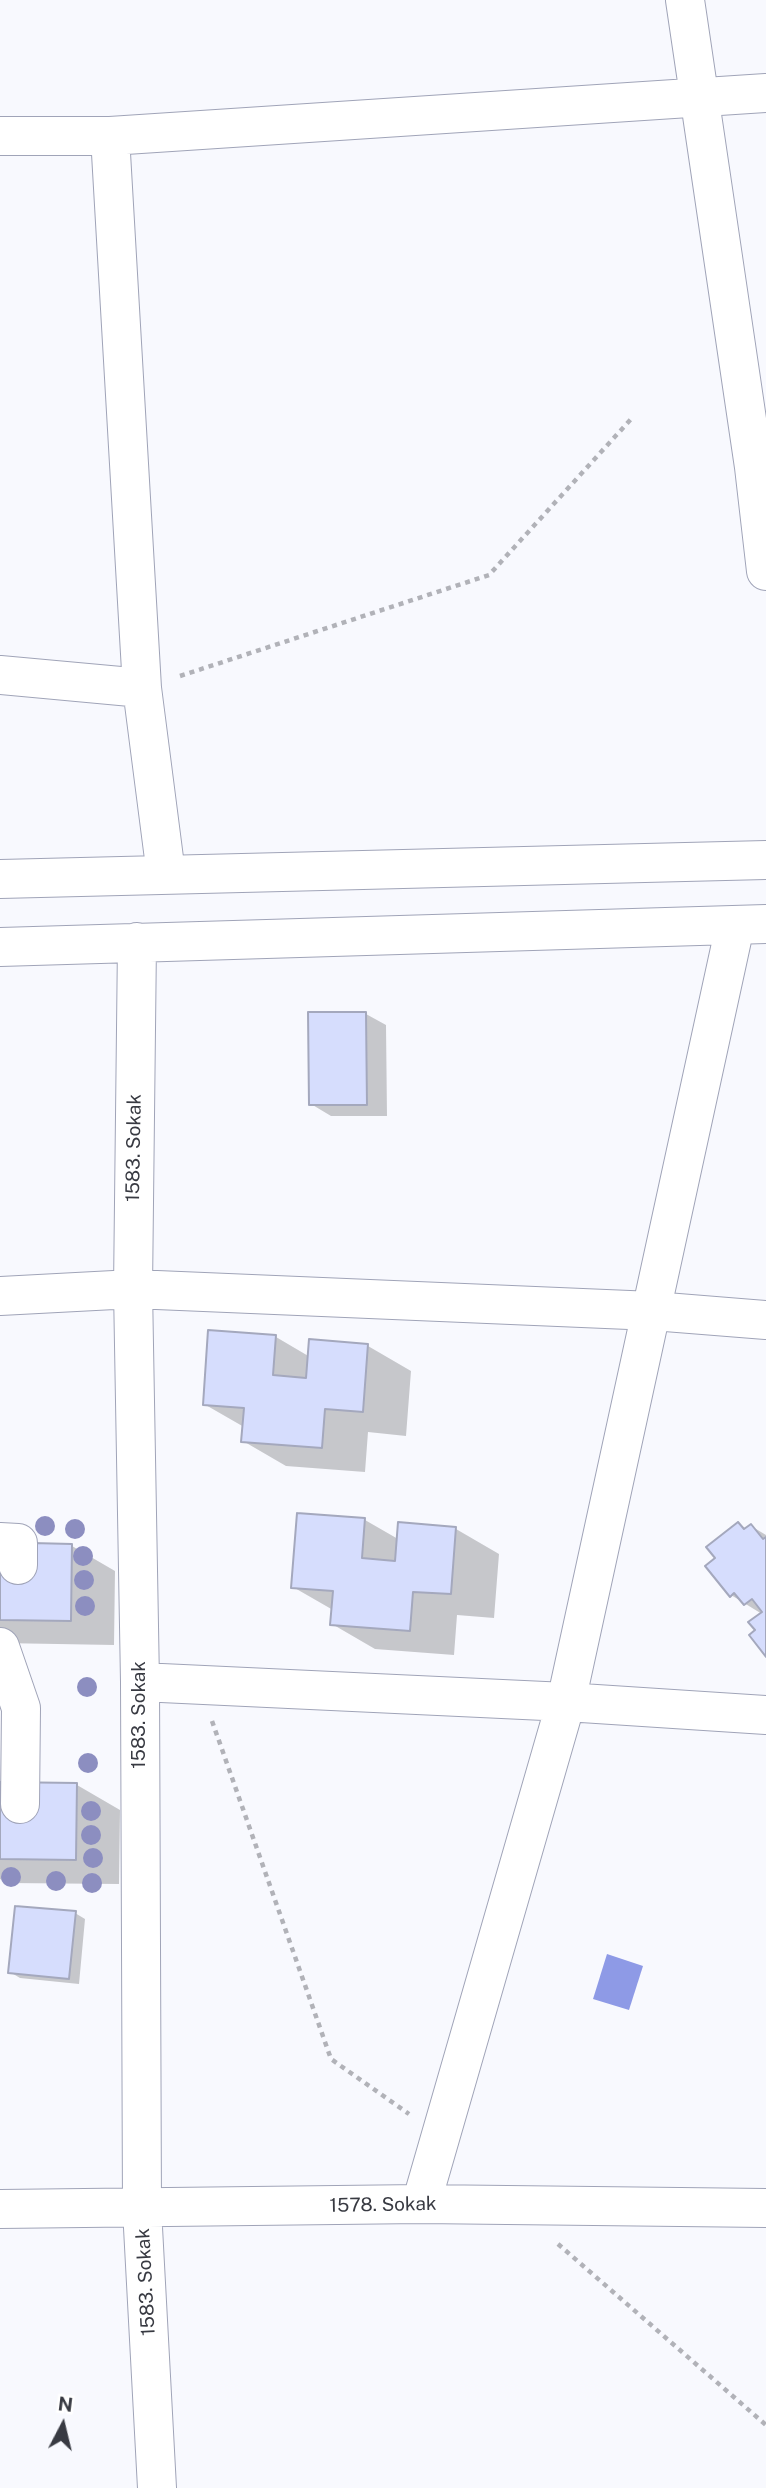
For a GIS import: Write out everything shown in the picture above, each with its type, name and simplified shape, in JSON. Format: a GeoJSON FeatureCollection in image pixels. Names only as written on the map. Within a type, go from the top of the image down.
{"type":"FeatureCollection","features":[{"type":"Feature","properties":{"kind":"street"},"geometry":{"type":"LineString","coordinates":[[685,0],[754,467],[766,570]]}},
{"type":"Feature","properties":{"kind":"street"},"geometry":{"type":"LineString","coordinates":[[0,136],[110,136],[766,93]]}},
{"type":"Feature","properties":{"kind":"street"},"geometry":{"type":"LineString","coordinates":[[110,136],[142,688],[166,874]]}},
{"type":"Feature","properties":{"kind":"street"},"geometry":{"type":"LineString","coordinates":[[0,675],[142,688]]}},
{"type":"Feature","properties":{"kind":"street"},"geometry":{"type":"LineString","coordinates":[[0,879],[766,860]]}},
{"type":"Feature","properties":{"kind":"street"},"geometry":{"type":"LineString","coordinates":[[0,947],[750,925],[653,1311],[566,1702],[421,2204]]}},
{"type":"Feature","properties":{"kind":"street","name":"1583. Sokak"},"geometry":{"type":"LineString","coordinates":[[136,942],[133,1289],[140,1682],[142,2209],[157,2488]]}},
{"type":"Feature","properties":{"kind":"street"},"geometry":{"type":"LineString","coordinates":[[0,1296],[133,1289],[653,1311],[766,1320]]}},
{"type":"Feature","properties":{"kind":"street"},"geometry":{"type":"LineString","coordinates":[[0,1647],[21,1708],[20,1804]]}},
{"type":"Feature","properties":{"kind":"street"},"geometry":{"type":"LineString","coordinates":[[140,1682],[566,1702],[766,1715]]}},
{"type":"Feature","properties":{"kind":"street","name":"1578. Sokak"},"geometry":{"type":"LineString","coordinates":[[0,2209],[763,2200]]}},
{"type":"Feature","properties":{"kind":"path"},"geometry":{"type":"LineString","coordinates":[[142,688],[489,575],[632,418]]}},
{"type":"Feature","properties":{"kind":"path"},"geometry":{"type":"LineString","coordinates":[[199,1685],[331,2059],[441,2136]]}},
{"type":"Feature","properties":{"kind":"path"},"geometry":{"type":"LineString","coordinates":[[555,2242],[766,2426]]}},
{"type":"Feature","properties":{"kind":"water"},"geometry":{"type":"Polygon","coordinates":[[[607,1954],[643,1966],[629,2010],[593,1999],[607,1954]]]}},
{"type":"Feature","properties":{"kind":"building"},"geometry":{"type":"Polygon","coordinates":[[[308,1012],[366,1012],[367,1105],[309,1105],[308,1012]]]}},
{"type":"Feature","properties":{"kind":"building"},"geometry":{"type":"Polygon","coordinates":[[[208,1330],[276,1335],[273,1375],[306,1378],[309,1339],[368,1344],[363,1412],[325,1409],[322,1448],[241,1442],[244,1408],[203,1405],[208,1330]]]}},
{"type":"Feature","properties":{"kind":"building"},"geometry":{"type":"Polygon","coordinates":[[[297,1513],[365,1518],[362,1558],[395,1561],[398,1522],[456,1527],[451,1594],[413,1592],[410,1631],[330,1625],[333,1591],[291,1588],[297,1513]]]}},
{"type":"Feature","properties":{"kind":"building"},"geometry":{"type":"Polygon","coordinates":[[[738,1522],[744,1529],[751,1524],[763,1539],[766,1537],[766,1657],[749,1635],[755,1630],[748,1622],[762,1612],[752,1599],[744,1605],[734,1593],[730,1597],[705,1566],[715,1558],[706,1547],[738,1522]]]}},
{"type":"Feature","properties":{"kind":"building"},"geometry":{"type":"Polygon","coordinates":[[[32,1543],[72,1544],[71,1621],[0,1620],[0,1565],[32,1543]]]}},
{"type":"Feature","properties":{"kind":"building"},"geometry":{"type":"Polygon","coordinates":[[[0,1782],[77,1783],[76,1860],[0,1859],[0,1782]]]}},
{"type":"Feature","properties":{"kind":"building"},"geometry":{"type":"Polygon","coordinates":[[[15,1906],[76,1911],[69,1979],[8,1973],[15,1906]]]}}]}
